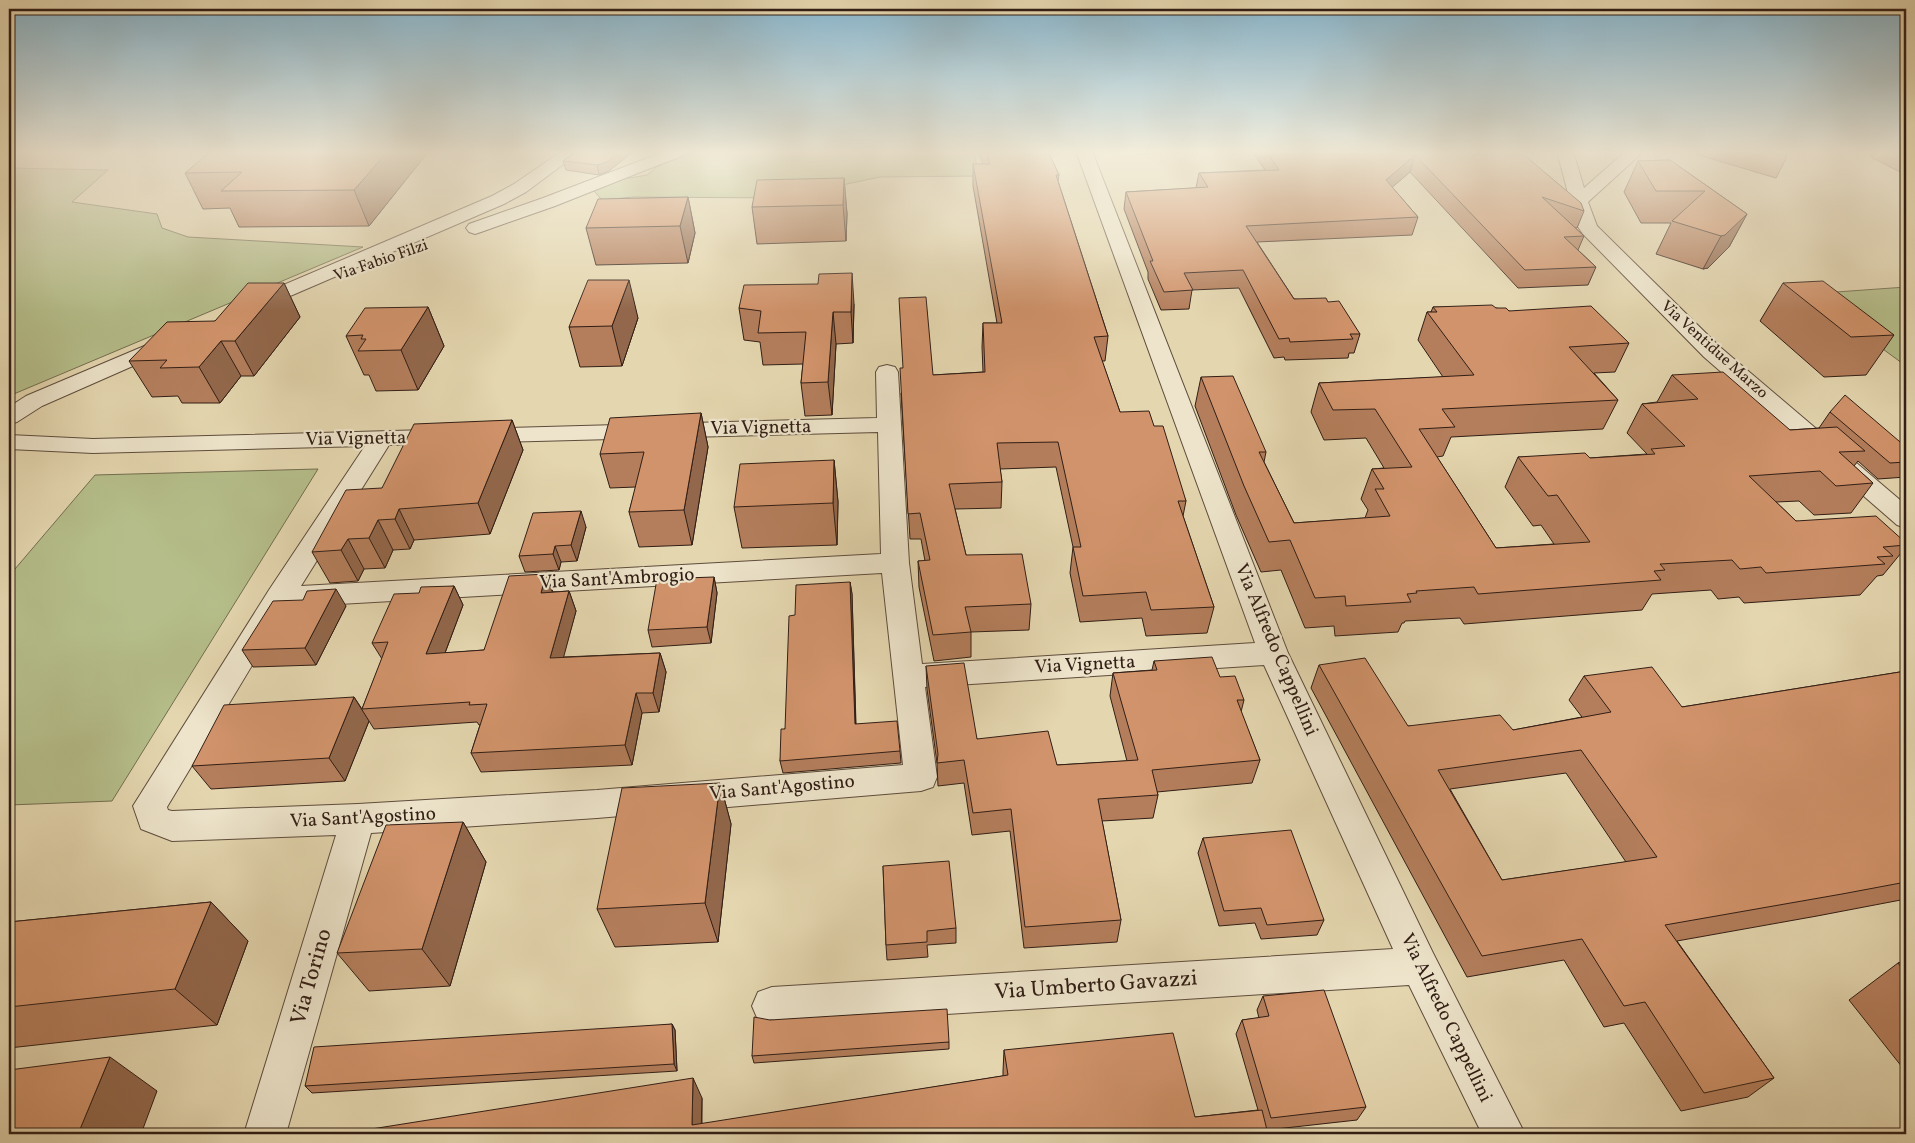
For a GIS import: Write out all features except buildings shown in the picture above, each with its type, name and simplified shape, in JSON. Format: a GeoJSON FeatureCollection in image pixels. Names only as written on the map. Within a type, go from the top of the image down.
{"type":"FeatureCollection","features":[{"type":"Feature","properties":{"kind":"street"},"geometry":{"type":"LineString","coordinates":[[234,313],[488,204]]}},
{"type":"Feature","properties":{"kind":"street","name":"Via Fabio Filzi"},"geometry":{"type":"LineString","coordinates":[[269,298],[358,270],[542,204]]}},
{"type":"Feature","properties":{"kind":"street","name":"Via Alfredo Cappellini"},"geometry":{"type":"LineString","coordinates":[[1104,204],[1273,654],[1420,966],[1504,1134]]}},
{"type":"Feature","properties":{"kind":"street","name":"Via Ventidue Marzo"},"geometry":{"type":"LineString","coordinates":[[1580,204],[1585,224],[1641,283],[1712,352],[1906,519]]}},
{"type":"Feature","properties":{"kind":"street"},"geometry":{"type":"LineString","coordinates":[[17,409],[189,333]]}},
{"type":"Feature","properties":{"kind":"street"},"geometry":{"type":"LineString","coordinates":[[887,372],[895,563],[908,676]]}},
{"type":"Feature","properties":{"kind":"street","name":"Via Vignetta"},"geometry":{"type":"LineString","coordinates":[[17,409],[10,427],[11,448],[63,445],[888,425]]}},
{"type":"Feature","properties":{"kind":"street","name":"Via Sant'Agostino"},"geometry":{"type":"LineString","coordinates":[[382,438],[278,597],[150,806],[153,819],[172,826],[358,819],[597,804],[920,777],[908,676]]}},
{"type":"Feature","properties":{"kind":"street","name":"Via Sant'Ambrogio"},"geometry":{"type":"LineString","coordinates":[[278,597],[895,563]]}},
{"type":"Feature","properties":{"kind":"street","name":"Via Vignetta"},"geometry":{"type":"LineString","coordinates":[[908,676],[1273,654]]}},
{"type":"Feature","properties":{"kind":"street","name":"Via Torino"},"geometry":{"type":"LineString","coordinates":[[266,1134],[358,819]]}},
{"type":"Feature","properties":{"kind":"street","name":"Via Umberto Gavazzi"},"geometry":{"type":"LineString","coordinates":[[772,1006],[1420,966]]}},
{"type":"Feature","properties":{"kind":"green space"},"geometry":{"type":"Polygon","coordinates":[[[9,204],[89,204],[157,214],[162,228],[188,237],[363,247],[9,396],[9,204]]]}},
{"type":"Feature","properties":{"kind":"green space"},"geometry":{"type":"Polygon","coordinates":[[[1906,287],[1906,366],[1808,294],[1906,287]]]}},
{"type":"Feature","properties":{"kind":"green space"},"geometry":{"type":"Polygon","coordinates":[[[318,469],[112,801],[9,805],[9,576],[95,475],[318,469]]]}}]}
